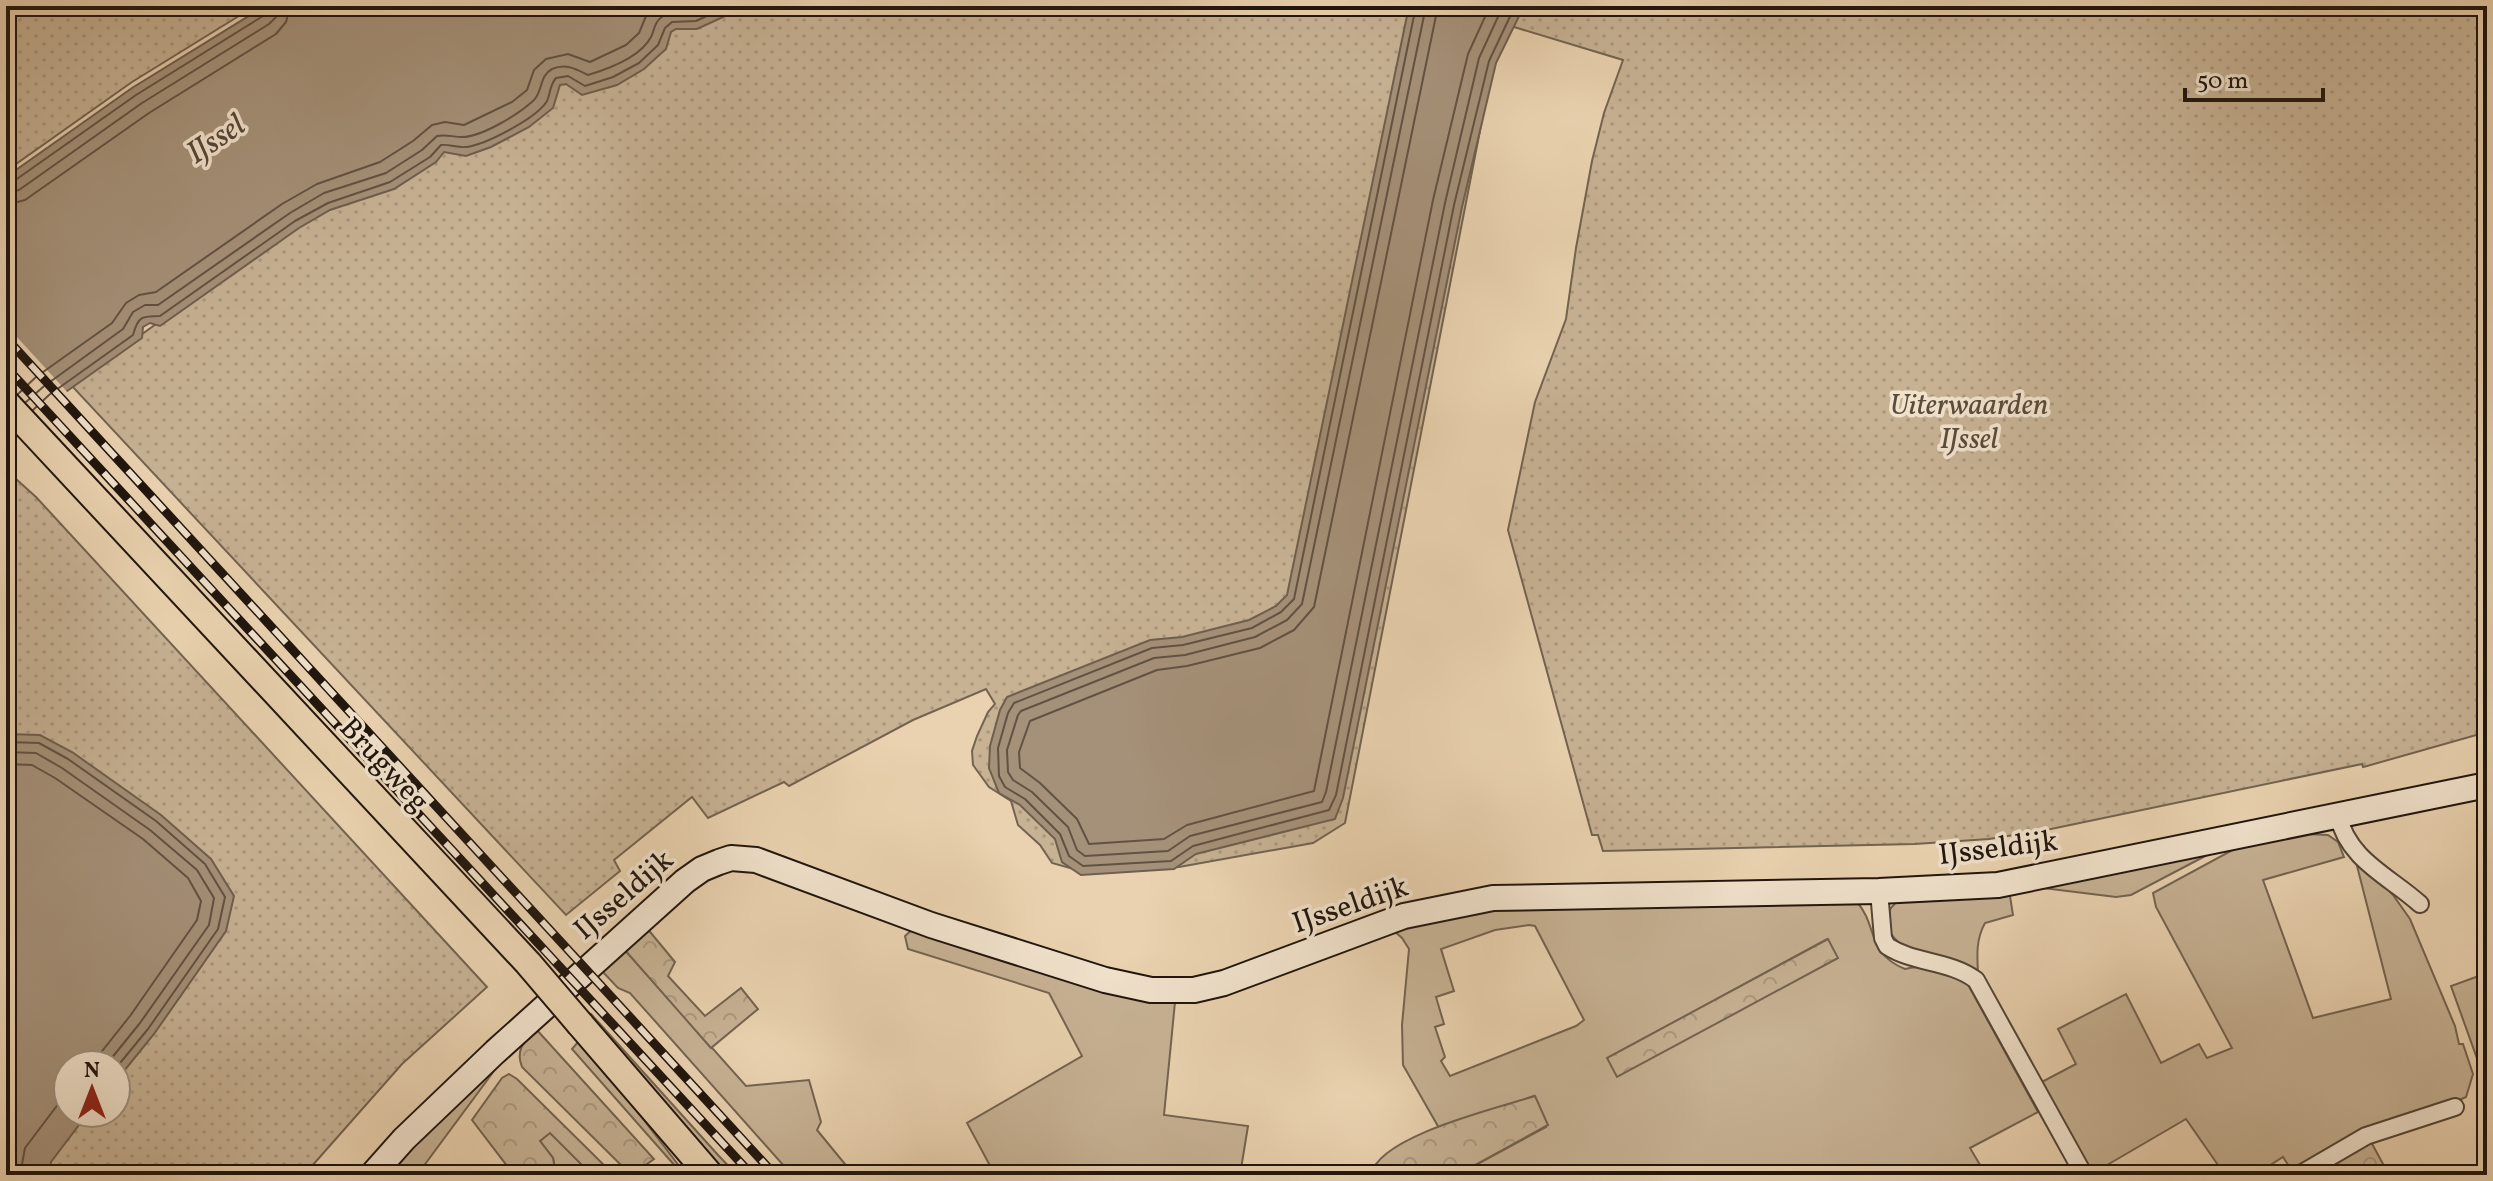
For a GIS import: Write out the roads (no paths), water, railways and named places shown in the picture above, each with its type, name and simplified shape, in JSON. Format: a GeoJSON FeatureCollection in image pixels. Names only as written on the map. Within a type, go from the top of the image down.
{"type":"FeatureCollection","features":[{"type":"Feature","properties":{"kind":"main road","name":"Brugweg"},"geometry":{"type":"LineString","coordinates":[[6,403],[528,963],[710,1175]]}},
{"type":"Feature","properties":{"kind":"street","name":"IJsseldijk"},"geometry":{"type":"LineString","coordinates":[[372,1175],[404,1139],[602,954],[685,881],[702,869],[731,858],[756,860],[931,925],[1105,980],[1151,990],[1194,990],[1224,983],[1404,916],[1493,898],[1879,891],[1998,885],[2487,785]]}},
{"type":"Feature","properties":{"kind":"street"},"geometry":{"type":"LineString","coordinates":[[2338,815],[2346,840],[2356,851],[2420,904]]}},
{"type":"Feature","properties":{"kind":"street"},"geometry":{"type":"LineString","coordinates":[[1879,891],[1883,938],[1887,946],[1920,961],[1963,971],[1976,980],[2084,1175]]}},
{"type":"Feature","properties":{"kind":"street"},"geometry":{"type":"LineString","coordinates":[[2299,1175],[2366,1136],[2455,1107]]}},
{"type":"Feature","properties":{"kind":"water","name":"IJssel"},"geometry":{"type":"Polygon","coordinates":[[[265,6],[747,6],[697,29],[676,29],[671,32],[666,49],[644,69],[617,85],[582,95],[566,84],[560,85],[553,108],[529,127],[466,156],[444,152],[436,162],[394,189],[330,210],[299,228],[160,326],[150,323],[143,327],[142,338],[53,401],[6,446],[6,177],[132,88],[265,6]]]}},
{"type":"Feature","properties":{"kind":"water"},"geometry":{"type":"Polygon","coordinates":[[[1409,6],[1524,6],[1496,63],[1462,207],[1343,798],[1335,819],[1196,854],[1174,869],[1081,875],[1062,862],[1055,839],[1020,805],[999,793],[989,768],[990,746],[1000,710],[1007,697],[1150,640],[1182,637],[1249,620],[1276,606],[1287,595],[1409,6]]]}},
{"type":"Feature","properties":{"kind":"water"},"geometry":{"type":"Polygon","coordinates":[[[6,734],[40,735],[72,752],[161,815],[211,859],[234,896],[226,931],[132,1061],[132,1049],[52,1049],[52,1129],[76,1129],[51,1162],[49,1175],[6,1175],[6,734]]]}},
{"type":"Feature","properties":{"kind":"railway"},"geometry":{"type":"LineString","coordinates":[[6,338],[775,1175]]}},
{"type":"Feature","properties":{"kind":"railway"},"geometry":{"type":"LineString","coordinates":[[6,367],[752,1175]]}},
{"type":"Feature","properties":{"kind":"park label","name":"Uiterwaarden IJssel"},"geometry":{"type":"Point","coordinates":[1969,421]}}]}
